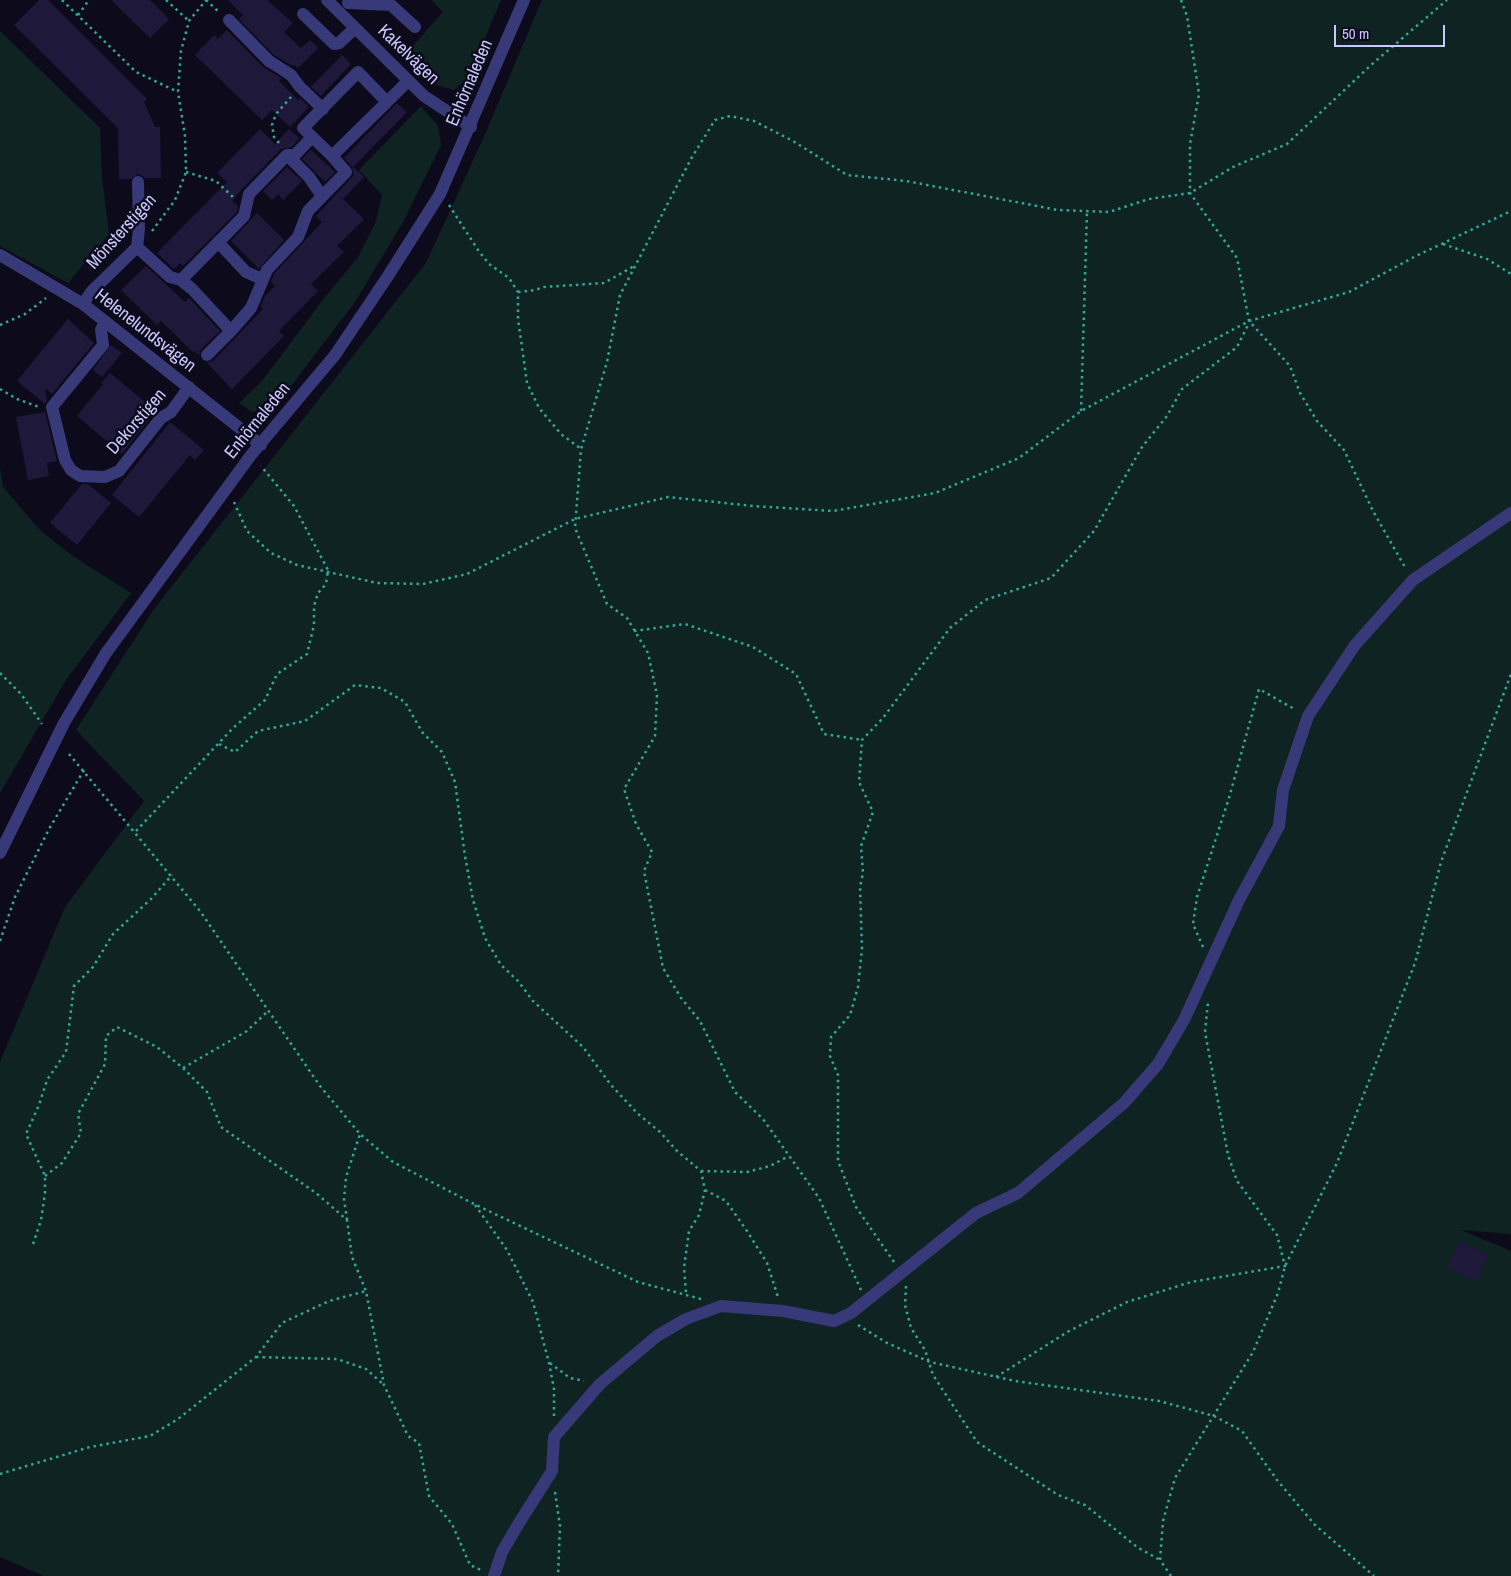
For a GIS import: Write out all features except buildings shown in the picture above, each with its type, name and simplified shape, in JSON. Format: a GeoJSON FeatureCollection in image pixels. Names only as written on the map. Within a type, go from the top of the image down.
{"type":"FeatureCollection","features":[{"type":"Feature","properties":{"kind":"street","name":"Kakelvägen"},"geometry":{"type":"LineString","coordinates":[[326,0],[345,5],[355,28],[408,81],[424,96],[470,127]]}},
{"type":"Feature","properties":{"kind":"street","name":"Enhörnaleden"},"geometry":{"type":"LineString","coordinates":[[0,853],[64,723],[106,653],[251,455],[262,445],[335,354],[388,276],[440,194],[524,0]]}},
{"type":"Feature","properties":{"kind":"street"},"geometry":{"type":"LineString","coordinates":[[345,5],[391,5],[414,27]]}},
{"type":"Feature","properties":{"kind":"street"},"geometry":{"type":"LineString","coordinates":[[303,14],[334,44],[339,43],[355,28]]}},
{"type":"Feature","properties":{"kind":"street"},"geometry":{"type":"LineString","coordinates":[[229,20],[269,61],[291,75],[300,87],[323,109]]}},
{"type":"Feature","properties":{"kind":"street"},"geometry":{"type":"LineString","coordinates":[[207,355],[251,308],[267,270],[298,236],[308,212],[346,172],[303,128],[358,72],[387,102]]}},
{"type":"Feature","properties":{"kind":"street"},"geometry":{"type":"LineString","coordinates":[[332,156],[408,81]]}},
{"type":"Feature","properties":{"kind":"street"},"geometry":{"type":"LineString","coordinates":[[181,280],[244,216],[248,194],[287,155],[295,155],[312,137]]}},
{"type":"Feature","properties":{"kind":"street"},"geometry":{"type":"LineString","coordinates":[[287,155],[309,177],[322,196]]}},
{"type":"Feature","properties":{"kind":"street"},"geometry":{"type":"LineString","coordinates":[[138,182],[139,229],[136,247],[170,277],[181,280],[231,330]]}},
{"type":"Feature","properties":{"kind":"street"},"geometry":{"type":"LineString","coordinates":[[218,242],[246,272],[262,279]]}},
{"type":"Feature","properties":{"kind":"street","name":"Mönsterstigen"},"geometry":{"type":"LineString","coordinates":[[83,304],[91,292],[136,247]]}},
{"type":"Feature","properties":{"kind":"street","name":"Helenelundsvägen"},"geometry":{"type":"LineString","coordinates":[[0,255],[83,304],[262,445]]}},
{"type":"Feature","properties":{"kind":"street"},"geometry":{"type":"LineString","coordinates":[[52,407],[103,344],[101,330],[106,322]]}},
{"type":"Feature","properties":{"kind":"street","name":"Dekorstigen"},"geometry":{"type":"LineString","coordinates":[[52,407],[65,460],[71,470],[80,476],[104,477],[118,471],[161,418],[172,412],[189,387]]}},
{"type":"Feature","properties":{"kind":"street"},"geometry":{"type":"LineString","coordinates":[[490,1574],[518,1523],[552,1471],[554,1437],[600,1384],[657,1336],[686,1319],[721,1306],[783,1311],[834,1321],[851,1313],[866,1300],[901,1277],[976,1213],[1018,1193],[1124,1103],[1158,1064],[1184,1020],[1239,900],[1279,826],[1283,790],[1308,716],[1355,645],[1413,580],[1511,513]]}},
{"type":"Feature","properties":{"kind":"path"},"geometry":{"type":"LineString","coordinates":[[62,0],[136,72],[178,92]]}},
{"type":"Feature","properties":{"kind":"path"},"geometry":{"type":"LineString","coordinates":[[78,15],[89,0]]}},
{"type":"Feature","properties":{"kind":"path"},"geometry":{"type":"LineString","coordinates":[[166,0],[189,21],[206,0],[229,20]]}},
{"type":"Feature","properties":{"kind":"path"},"geometry":{"type":"LineString","coordinates":[[1181,0],[1187,16],[1199,94],[1190,144],[1190,192],[1237,258],[1250,321],[1290,366],[1300,393],[1316,421],[1344,450],[1373,511],[1413,580]]}},
{"type":"Feature","properties":{"kind":"path"},"geometry":{"type":"LineString","coordinates":[[866,1300],[819,1198],[762,1119],[735,1092],[700,1022],[663,968],[644,870],[652,852],[636,824],[624,789],[655,736],[655,686],[648,653],[627,618],[607,604],[575,528],[581,449],[607,362],[620,295],[692,157],[716,120],[730,116],[754,121],[793,141],[847,175],[906,181],[1058,210],[1108,212],[1149,199],[1190,192],[1234,167],[1287,144],[1371,65],[1447,0]]}},
{"type":"Feature","properties":{"kind":"path","name":"Mönsterstigen"},"geometry":{"type":"LineString","coordinates":[[136,247],[161,220],[170,207],[186,172],[185,136],[178,92],[180,51],[189,21]]}},
{"type":"Feature","properties":{"kind":"path"},"geometry":{"type":"LineString","coordinates":[[287,155],[274,137],[272,125],[276,114],[300,87]]}},
{"type":"Feature","properties":{"kind":"path"},"geometry":{"type":"LineString","coordinates":[[186,172],[216,181],[246,208]]}},
{"type":"Feature","properties":{"kind":"path"},"geometry":{"type":"LineString","coordinates":[[440,194],[489,264],[509,278],[518,292],[518,319],[527,383],[539,408],[555,428],[581,449]]}},
{"type":"Feature","properties":{"kind":"path"},"geometry":{"type":"LineString","coordinates":[[1081,411],[1088,211]]}},
{"type":"Feature","properties":{"kind":"path"},"geometry":{"type":"LineString","coordinates":[[227,488],[247,532],[271,553],[297,565],[328,570],[377,582],[423,584],[467,574],[575,518],[668,497],[833,512],[935,492],[1019,458],[1081,411],[1250,321],[1349,292],[1511,211]]}},
{"type":"Feature","properties":{"kind":"path"},"geometry":{"type":"LineString","coordinates":[[1442,244],[1487,258],[1511,274]]}},
{"type":"Feature","properties":{"kind":"path"},"geometry":{"type":"LineString","coordinates":[[518,292],[535,290],[544,286],[604,283],[636,265]]}},
{"type":"Feature","properties":{"kind":"path"},"geometry":{"type":"LineString","coordinates":[[0,325],[25,314],[49,296],[55,287]]}},
{"type":"Feature","properties":{"kind":"path"},"geometry":{"type":"LineString","coordinates":[[1171,1576],[1160,1560],[1137,1547],[1085,1505],[1058,1495],[977,1442],[933,1375],[930,1362],[911,1328],[901,1277],[894,1261],[856,1207],[838,1161],[838,1075],[830,1056],[831,1037],[850,1015],[858,987],[862,949],[860,887],[863,873],[861,846],[873,812],[859,782],[862,740],[883,718],[950,628],[985,600],[1051,578],[1094,531],[1142,447],[1167,416],[1182,389],[1237,347],[1250,321]]}},
{"type":"Feature","properties":{"kind":"path"},"geometry":{"type":"LineString","coordinates":[[0,389],[17,399],[42,408],[52,407]]}},
{"type":"Feature","properties":{"kind":"path"},"geometry":{"type":"LineString","coordinates":[[135,832],[159,804],[265,700],[277,674],[307,654],[314,625],[314,606],[318,593],[326,584],[328,570],[294,506],[251,455]]}},
{"type":"Feature","properties":{"kind":"path"},"geometry":{"type":"LineString","coordinates":[[634,631],[685,624],[753,647],[796,674],[824,734],[862,740]]}},
{"type":"Feature","properties":{"kind":"path"},"geometry":{"type":"LineString","coordinates":[[0,673],[21,694],[42,724]]}},
{"type":"Feature","properties":{"kind":"path"},"geometry":{"type":"LineString","coordinates":[[1160,1560],[1163,1521],[1175,1478],[1253,1352],[1278,1293],[1285,1266],[1337,1163],[1415,963],[1441,862],[1511,674]]}},
{"type":"Feature","properties":{"kind":"path"},"geometry":{"type":"LineString","coordinates":[[219,744],[235,752],[258,731],[305,721],[355,684],[381,688],[405,702],[422,732],[442,752],[455,782],[464,856],[473,900],[485,938],[501,965],[518,981],[534,1001],[583,1046],[611,1085],[636,1113],[660,1132],[677,1151],[701,1171],[705,1190],[699,1215],[690,1231],[684,1268],[686,1293]]}},
{"type":"Feature","properties":{"kind":"path"},"geometry":{"type":"LineString","coordinates":[[1212,960],[1197,938],[1193,924],[1197,897],[1229,798],[1259,689],[1308,716]]}},
{"type":"Feature","properties":{"kind":"path"},"geometry":{"type":"LineString","coordinates":[[69,754],[200,911],[320,1086],[360,1134],[393,1162],[474,1204],[638,1282],[686,1293],[721,1306]]}},
{"type":"Feature","properties":{"kind":"path"},"geometry":{"type":"LineString","coordinates":[[0,941],[15,897],[49,829],[84,770]]}},
{"type":"Feature","properties":{"kind":"path"},"geometry":{"type":"LineString","coordinates":[[33,1244],[41,1220],[45,1193],[45,1176],[26,1134],[39,1105],[47,1080],[66,1052],[74,986],[93,967],[113,934],[151,899],[172,876]]}},
{"type":"Feature","properties":{"kind":"path"},"geometry":{"type":"LineString","coordinates":[[1208,996],[1205,1032],[1228,1155],[1237,1181],[1277,1234],[1285,1266]]}},
{"type":"Feature","properties":{"kind":"path"},"geometry":{"type":"LineString","coordinates":[[183,1068],[247,1031],[268,1011]]}},
{"type":"Feature","properties":{"kind":"path"},"geometry":{"type":"LineString","coordinates":[[45,1176],[62,1163],[81,1133],[78,1114],[105,1064],[106,1036],[117,1027],[157,1047],[183,1068],[207,1092],[221,1126],[316,1193],[347,1220]]}},
{"type":"Feature","properties":{"kind":"path"},"geometry":{"type":"LineString","coordinates":[[360,1134],[346,1177],[344,1199],[352,1257],[366,1291],[384,1385],[408,1436],[419,1444],[429,1496],[452,1524],[470,1565],[490,1574]]}},
{"type":"Feature","properties":{"kind":"path"},"geometry":{"type":"LineString","coordinates":[[701,1171],[747,1172],[770,1166],[789,1156]]}},
{"type":"Feature","properties":{"kind":"path"},"geometry":{"type":"LineString","coordinates":[[705,1190],[726,1201],[762,1255],[767,1263],[783,1311]]}},
{"type":"Feature","properties":{"kind":"path"},"geometry":{"type":"LineString","coordinates":[[474,1204],[520,1272],[533,1302],[554,1389],[554,1437]]}},
{"type":"Feature","properties":{"kind":"path"},"geometry":{"type":"LineString","coordinates":[[996,1377],[1069,1331],[1127,1302],[1191,1282],[1285,1266]]}},
{"type":"Feature","properties":{"kind":"path"},"geometry":{"type":"LineString","coordinates":[[0,1474],[90,1447],[150,1436],[178,1419],[256,1357],[282,1323],[329,1301],[366,1291]]}},
{"type":"Feature","properties":{"kind":"path"},"geometry":{"type":"LineString","coordinates":[[834,1321],[854,1323],[887,1343],[930,1362],[996,1377],[1159,1400],[1214,1416],[1242,1432],[1277,1480],[1315,1526],[1374,1576]]}},
{"type":"Feature","properties":{"kind":"path"},"geometry":{"type":"LineString","coordinates":[[256,1357],[337,1359],[366,1369],[384,1385]]}},
{"type":"Feature","properties":{"kind":"path"},"geometry":{"type":"LineString","coordinates":[[549,1363],[570,1378],[600,1384]]}},
{"type":"Feature","properties":{"kind":"path"},"geometry":{"type":"LineString","coordinates":[[552,1471],[560,1526],[558,1576]]}},
{"type":"Feature","properties":{"kind":"green space"},"geometry":{"type":"Polygon","coordinates":[[[431,0],[501,0],[468,78],[454,90],[430,83],[402,58],[443,12],[431,0]]]}},
{"type":"Feature","properties":{"kind":"green space"},"geometry":{"type":"Polygon","coordinates":[[[542,0],[1511,0],[1511,1234],[1461,1230],[1511,1251],[1511,1576],[44,1576],[0,1557],[0,1062],[65,907],[144,801],[76,730],[154,609],[426,263],[483,139],[542,0]]]}},
{"type":"Feature","properties":{"kind":"green space"},"geometry":{"type":"Polygon","coordinates":[[[0,31],[100,128],[102,178],[109,234],[68,283],[0,246],[0,31]]]}},
{"type":"Feature","properties":{"kind":"green space"},"geometry":{"type":"Polygon","coordinates":[[[421,106],[438,126],[441,145],[403,222],[355,302],[275,407],[252,412],[239,403],[262,381],[322,301],[358,257],[375,224],[382,195],[359,170],[421,106]]]}},
{"type":"Feature","properties":{"kind":"green space"},"geometry":{"type":"Polygon","coordinates":[[[0,468],[3,487],[40,530],[71,555],[131,593],[66,680],[0,793],[0,468]]]}}]}
